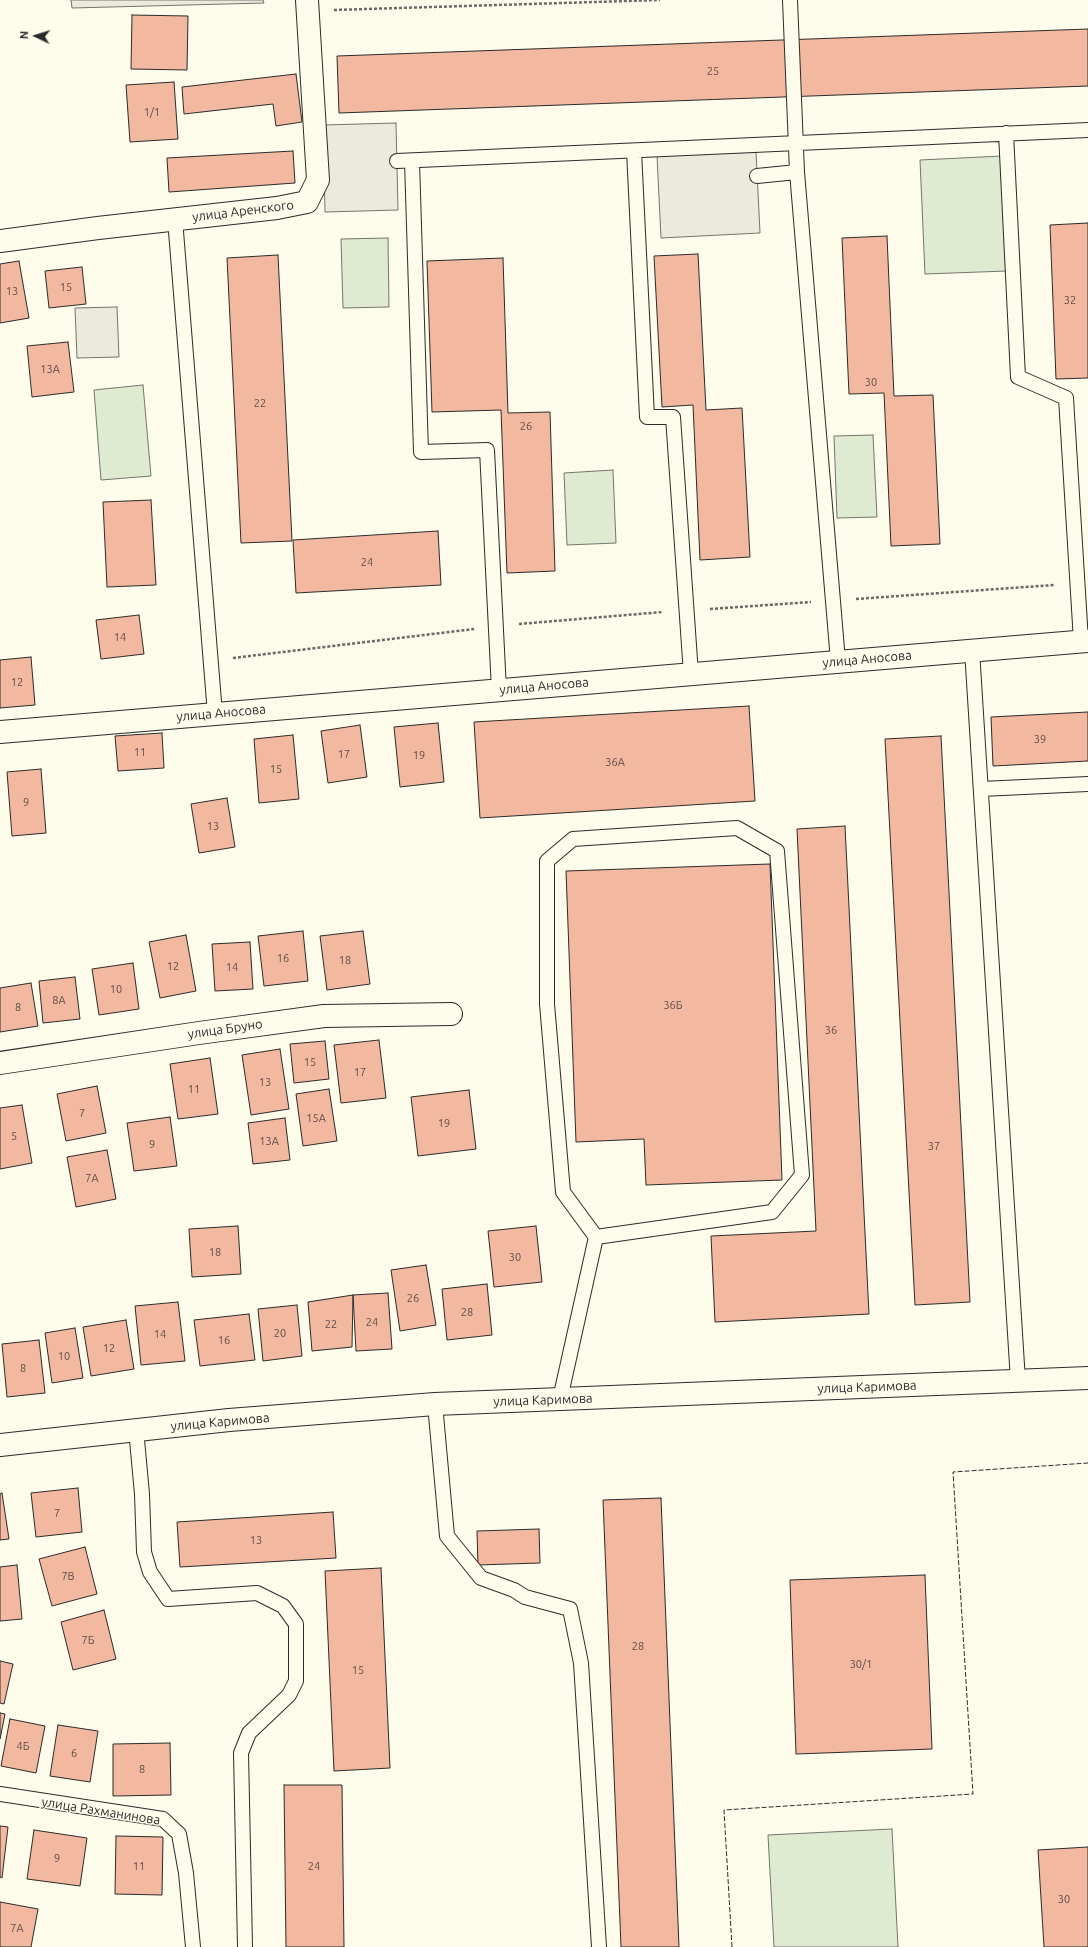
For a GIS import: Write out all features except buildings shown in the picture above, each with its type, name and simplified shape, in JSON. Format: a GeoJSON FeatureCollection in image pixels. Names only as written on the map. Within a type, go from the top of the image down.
{"type":"FeatureCollection","features":[{"type":"Feature","properties":{"kind":"street","name":"улица Аренского"},"geometry":{"type":"LineString","coordinates":[[0,241],[277,208],[307,202],[318,180],[307,5]]}},
{"type":"Feature","properties":{"kind":"street","name":"улица Аносова"},"geometry":{"type":"LineString","coordinates":[[0,732],[1084,641]]}},
{"type":"Feature","properties":{"kind":"street","name":"улица Бруно"},"geometry":{"type":"LineString","coordinates":[[0,1063],[199,1032],[324,1016],[451,1014]]}},
{"type":"Feature","properties":{"kind":"street","name":"улица Каримова"},"geometry":{"type":"LineString","coordinates":[[0,1445],[136,1429],[435,1404],[1088,1378]]}},
{"type":"Feature","properties":{"kind":"lane"},"geometry":{"type":"LineString","coordinates":[[790,0],[797,172],[838,662]]}},
{"type":"Feature","properties":{"kind":"lane"},"geometry":{"type":"LineString","coordinates":[[397,161],[1088,130]]}},
{"type":"Feature","properties":{"kind":"lane"},"geometry":{"type":"LineString","coordinates":[[1006,133],[1018,376],[1066,398],[1076,583],[1084,641]]}},
{"type":"Feature","properties":{"kind":"lane"},"geometry":{"type":"LineString","coordinates":[[634,151],[647,416],[673,417],[691,674]]}},
{"type":"Feature","properties":{"kind":"lane"},"geometry":{"type":"LineString","coordinates":[[412,161],[421,452],[487,450],[499,690]]}},
{"type":"Feature","properties":{"kind":"lane"},"geometry":{"type":"LineString","coordinates":[[757,176],[797,172]]}},
{"type":"Feature","properties":{"kind":"lane"},"geometry":{"type":"LineString","coordinates":[[175,219],[215,714]]}},
{"type":"Feature","properties":{"kind":"lane"},"geometry":{"type":"LineString","coordinates":[[972,650],[1018,1381]]}},
{"type":"Feature","properties":{"kind":"lane"},"geometry":{"type":"LineString","coordinates":[[981,789],[1088,784]]}},
{"type":"Feature","properties":{"kind":"lane"},"geometry":{"type":"LineString","coordinates":[[560,1399],[596,1237],[563,1192],[547,1004],[547,860],[573,839],[737,828],[777,851],[802,1175],[772,1212],[596,1237]]}},
{"type":"Feature","properties":{"kind":"lane"},"geometry":{"type":"LineString","coordinates":[[435,1404],[447,1536],[481,1578],[514,1590],[525,1597],[570,1609],[581,1663],[599,1947]]}},
{"type":"Feature","properties":{"kind":"lane"},"geometry":{"type":"LineString","coordinates":[[136,1429],[142,1494],[144,1552],[150,1572],[168,1599],[257,1593],[283,1606],[296,1624],[296,1681],[289,1695],[249,1733],[241,1753],[245,1947]]}},
{"type":"Feature","properties":{"kind":"lane","name":"улица Рахманинова"},"geometry":{"type":"LineString","coordinates":[[0,1794],[163,1819],[179,1834],[186,1873],[193,1947]]}},
{"type":"Feature","properties":{"kind":"path"},"geometry":{"type":"LineString","coordinates":[[307,5],[660,0]]}},
{"type":"Feature","properties":{"kind":"path"},"geometry":{"type":"LineString","coordinates":[[210,661],[496,626],[686,610],[1076,583]]}},
{"type":"Feature","properties":{"kind":"green space"},"geometry":{"type":"Polygon","coordinates":[[[1002,156],[1007,271],[925,274],[920,160],[1002,156]]]}},
{"type":"Feature","properties":{"kind":"green space"},"geometry":{"type":"Polygon","coordinates":[[[388,238],[389,307],[343,308],[341,239],[388,238]]]}},
{"type":"Feature","properties":{"kind":"green space"},"geometry":{"type":"Polygon","coordinates":[[[143,385],[151,476],[101,480],[94,390],[143,385]]]}},
{"type":"Feature","properties":{"kind":"green space"},"geometry":{"type":"Polygon","coordinates":[[[873,435],[877,517],[837,518],[834,436],[873,435]]]}},
{"type":"Feature","properties":{"kind":"green space"},"geometry":{"type":"Polygon","coordinates":[[[613,470],[616,543],[567,545],[564,473],[613,470]]]}},
{"type":"Feature","properties":{"kind":"green space"},"geometry":{"type":"Polygon","coordinates":[[[892,1829],[898,1947],[774,1947],[768,1835],[892,1829]]]}},
{"type":"Feature","properties":{"kind":"shaded area"},"geometry":{"type":"Polygon","coordinates":[[[71,0],[263,0],[264,3],[72,8],[71,0]]]}},
{"type":"Feature","properties":{"kind":"shaded area"},"geometry":{"type":"Polygon","coordinates":[[[396,123],[398,210],[325,212],[323,125],[396,123]]]}},
{"type":"Feature","properties":{"kind":"shaded area"},"geometry":{"type":"Polygon","coordinates":[[[756,151],[760,233],[661,238],[657,156],[756,151]]]}},
{"type":"Feature","properties":{"kind":"shaded area"},"geometry":{"type":"Polygon","coordinates":[[[117,307],[119,357],[77,358],[75,308],[117,307]]]}},
{"type":"Feature","properties":{"kind":"fence"},"geometry":{"type":"LineString","coordinates":[[732,1947],[724,1810],[973,1794],[953,1472],[1088,1463]]}}]}
